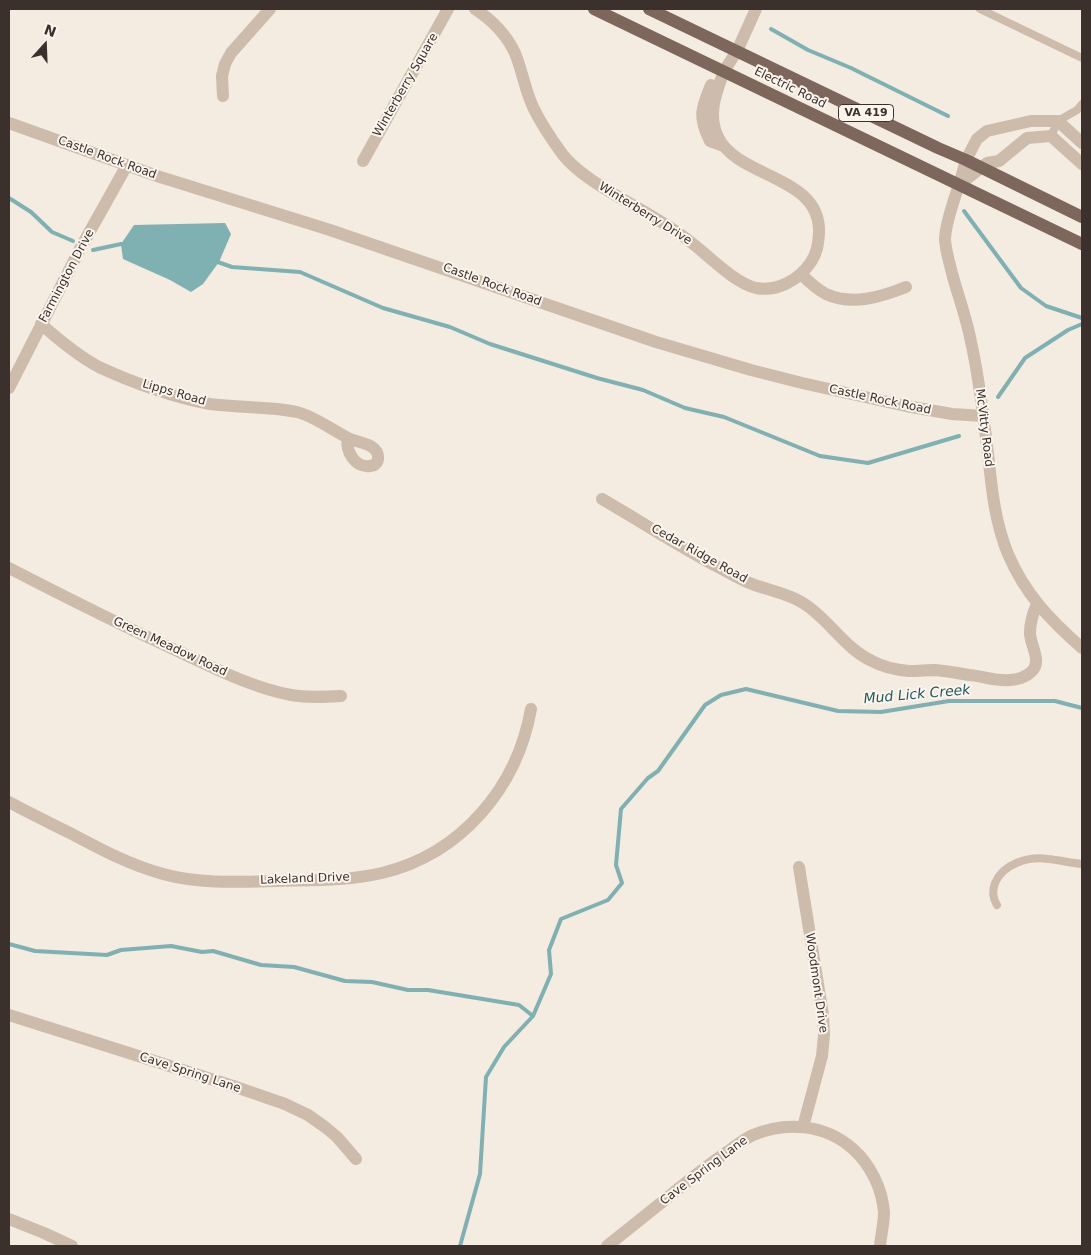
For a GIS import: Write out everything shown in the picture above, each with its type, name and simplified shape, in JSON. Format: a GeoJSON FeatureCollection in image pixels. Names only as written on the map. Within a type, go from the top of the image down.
{"type":"FeatureCollection","features":[{"type":"Feature","properties":{"kind":"main road","name":"Electric Road"},"geometry":{"type":"LineString","coordinates":[[594,9],[1082,244]]}},
{"type":"Feature","properties":{"kind":"main road","name":"Electric Road"},"geometry":{"type":"LineString","coordinates":[[649,9],[1082,217]]}},
{"type":"Feature","properties":{"kind":"street"},"geometry":{"type":"LineString","coordinates":[[223,96],[222,76],[225,64],[232,53],[270,9]]}},
{"type":"Feature","properties":{"kind":"street","name":"Winterberry Square"},"geometry":{"type":"LineString","coordinates":[[363,161],[448,9]]}},
{"type":"Feature","properties":{"kind":"street","name":"Winterberry Drive"},"geometry":{"type":"LineString","coordinates":[[475,9],[496,24],[506,38],[515,53],[532,106],[552,140],[565,157],[601,187],[666,225],[744,283],[755,288],[775,288],[788,283],[808,268],[814,258],[818,246],[819,229],[817,216],[805,198],[792,187],[743,161],[723,146],[710,141],[703,128],[702,109],[710,86],[724,71]]}},
{"type":"Feature","properties":{"kind":"street"},"geometry":{"type":"LineString","coordinates":[[724,71],[737,51],[756,9]]}},
{"type":"Feature","properties":{"kind":"street","name":"McVitty Road"},"geometry":{"type":"LineString","coordinates":[[1058,121],[1031,121],[987,131],[977,139],[966,160],[953,202],[945,240],[971,341],[978,378],[992,495],[1001,534],[1019,576],[1037,604],[1054,623],[1082,648]]}},
{"type":"Feature","properties":{"kind":"street"},"geometry":{"type":"LineString","coordinates":[[1058,121],[1082,143]]}},
{"type":"Feature","properties":{"kind":"street","name":"Castle Rock Road"},"geometry":{"type":"LineString","coordinates":[[9,123],[157,176],[330,230],[656,342],[802,383],[906,406],[952,414],[983,416]]}},
{"type":"Feature","properties":{"kind":"street"},"geometry":{"type":"LineString","coordinates":[[959,185],[987,163],[999,161],[1027,138],[1051,136],[1082,164]]}},
{"type":"Feature","properties":{"kind":"street","name":"Farmington Drive"},"geometry":{"type":"LineString","coordinates":[[9,388],[80,249],[127,165]]}},
{"type":"Feature","properties":{"kind":"street"},"geometry":{"type":"LineString","coordinates":[[800,274],[825,294],[854,300],[885,296],[906,287]]}},
{"type":"Feature","properties":{"kind":"street","name":"Lipps Road"},"geometry":{"type":"LineString","coordinates":[[41,324],[64,344],[99,366],[142,384],[182,398],[210,404],[298,412],[348,438]]}},
{"type":"Feature","properties":{"kind":"street","name":"Cedar Ridge Road"},"geometry":{"type":"LineString","coordinates":[[602,499],[699,557],[746,582],[802,602],[815,611],[835,633],[857,652],[872,661],[889,667],[909,671],[944,671],[1001,681],[1023,677],[1033,670],[1036,662],[1036,653],[1030,633],[1031,619],[1037,604]]}},
{"type":"Feature","properties":{"kind":"street","name":"Green Meadow Road"},"geometry":{"type":"LineString","coordinates":[[9,568],[120,625],[232,676],[290,695],[310,698],[341,696]]}},
{"type":"Feature","properties":{"kind":"street","name":"Lakeland Drive"},"geometry":{"type":"LineString","coordinates":[[9,802],[121,860],[151,871],[186,879],[207,881],[319,880],[352,878],[382,873],[411,864],[434,853],[447,845],[485,810],[495,798],[512,767],[522,743],[531,709]]}},
{"type":"Feature","properties":{"kind":"street","name":"Woodmont Drive"},"geometry":{"type":"LineString","coordinates":[[799,867],[823,1015],[824,1036],[822,1056],[802,1127]]}},
{"type":"Feature","properties":{"kind":"street","name":"Cave Spring Lane"},"geometry":{"type":"LineString","coordinates":[[9,1015],[285,1104],[308,1115],[324,1126],[356,1158]]}},
{"type":"Feature","properties":{"kind":"street","name":"Cave Spring Lane"},"geometry":{"type":"LineString","coordinates":[[607,1246],[699,1172],[751,1136],[787,1126],[802,1127],[837,1137],[848,1144],[867,1164],[876,1180],[884,1213],[880,1246]]}},
{"type":"Feature","properties":{"kind":"street"},"geometry":{"type":"LineString","coordinates":[[9,1219],[72,1246]]}},
{"type":"Feature","properties":{"kind":"lane"},"geometry":{"type":"LineString","coordinates":[[980,9],[1082,58]]}},
{"type":"Feature","properties":{"kind":"lane"},"geometry":{"type":"LineString","coordinates":[[1051,136],[1058,121],[1077,110],[1082,104]]}},
{"type":"Feature","properties":{"kind":"lane"},"geometry":{"type":"LineString","coordinates":[[997,905],[993,896],[994,885],[1006,869],[1015,864],[1032,859],[1047,858],[1082,864]]}},
{"type":"Feature","properties":{"kind":"water"},"geometry":{"type":"Polygon","coordinates":[[[225,223],[231,234],[219,262],[203,284],[191,292],[170,280],[123,259],[121,244],[134,225],[225,223]]]}},
{"type":"Feature","properties":{"kind":"waterway"},"geometry":{"type":"LineString","coordinates":[[771,29],[808,50],[851,68],[948,116]]}},
{"type":"Feature","properties":{"kind":"waterway"},"geometry":{"type":"LineString","coordinates":[[9,198],[31,212],[52,232],[73,241]]}},
{"type":"Feature","properties":{"kind":"waterway"},"geometry":{"type":"LineString","coordinates":[[964,211],[1021,288],[1046,306],[1082,318]]}},
{"type":"Feature","properties":{"kind":"waterway"},"geometry":{"type":"LineString","coordinates":[[93,250],[124,245]]}},
{"type":"Feature","properties":{"kind":"waterway"},"geometry":{"type":"LineString","coordinates":[[215,261],[232,267],[300,272],[383,308],[450,327],[490,344],[597,378],[643,390],[685,408],[724,417],[820,456],[868,463],[959,436]]}},
{"type":"Feature","properties":{"kind":"waterway"},"geometry":{"type":"LineString","coordinates":[[998,397],[1025,358],[1068,330],[1082,324]]}},
{"type":"Feature","properties":{"kind":"waterway","name":"Mud Lick Creek"},"geometry":{"type":"LineString","coordinates":[[460,1246],[480,1174],[486,1077],[504,1047],[533,1016],[551,974],[549,950],[561,919],[608,900],[622,883],[616,865],[621,809],[648,778],[658,771],[705,705],[721,695],[746,689],[838,711],[881,712],[949,701],[1055,701],[1082,708]]}},
{"type":"Feature","properties":{"kind":"waterway"},"geometry":{"type":"LineString","coordinates":[[9,944],[35,951],[107,955],[121,950],[171,946],[202,952],[213,951],[261,965],[294,967],[345,981],[372,982],[408,990],[428,990],[519,1005],[533,1016]]}}]}
